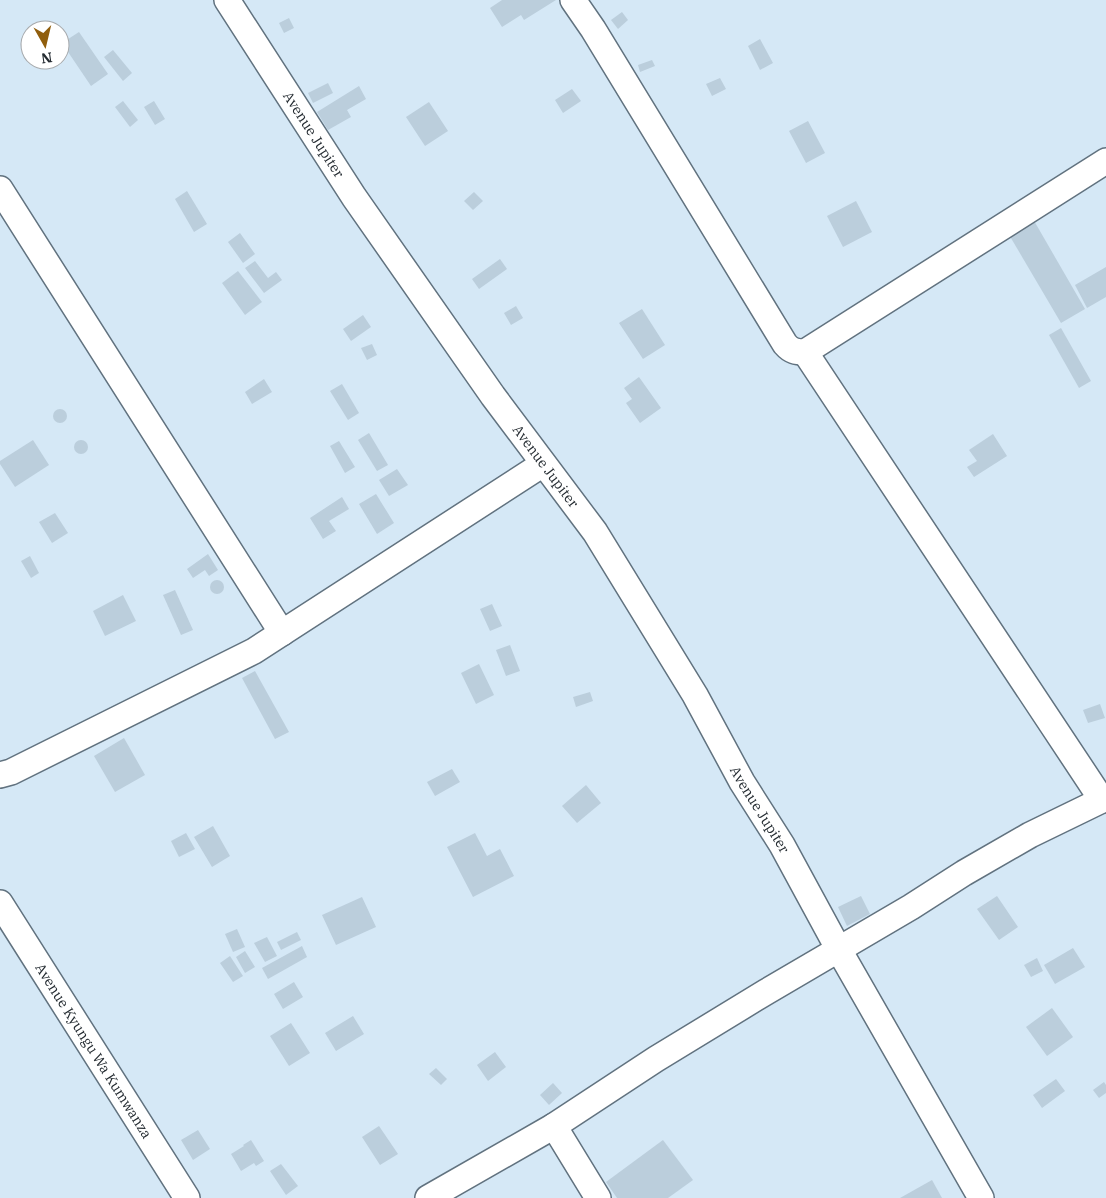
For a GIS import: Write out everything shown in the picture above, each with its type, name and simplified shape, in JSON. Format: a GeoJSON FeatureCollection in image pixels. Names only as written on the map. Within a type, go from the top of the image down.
{"type":"FeatureCollection","features":[{"type":"Feature","properties":{"kind":"street","name":"Avenue Jupiter"},"geometry":{"type":"LineString","coordinates":[[227,0],[354,197],[493,396],[595,532],[690,687],[742,782],[782,845],[839,950],[981,1198]]}},
{"type":"Feature","properties":{"kind":"street"},"geometry":{"type":"LineString","coordinates":[[574,0],[785,344],[790,350],[796,352],[805,352],[1106,161]]}},
{"type":"Feature","properties":{"kind":"street"},"geometry":{"type":"LineString","coordinates":[[0,189],[282,633]]}},
{"type":"Feature","properties":{"kind":"street"},"geometry":{"type":"LineString","coordinates":[[428,1198],[554,1126],[656,1059],[911,907],[964,873],[1030,835],[1104,799],[805,352]]}},
{"type":"Feature","properties":{"kind":"street"},"geometry":{"type":"LineString","coordinates":[[0,775],[11,772],[254,651],[543,464]]}},
{"type":"Feature","properties":{"kind":"street","name":"Avenue Kyungu Wa Kumwanza"},"geometry":{"type":"LineString","coordinates":[[0,903],[187,1198]]}},
{"type":"Feature","properties":{"kind":"street"},"geometry":{"type":"LineString","coordinates":[[554,1126],[598,1198]]}},
{"type":"Feature","properties":{"kind":"building"},"geometry":{"type":"Polygon","coordinates":[[[502,0],[556,0],[524,20],[521,15],[502,27],[490,8],[502,0]]]}},
{"type":"Feature","properties":{"kind":"building"},"geometry":{"type":"Polygon","coordinates":[[[622,12],[628,20],[618,29],[611,20],[622,12]]]}},
{"type":"Feature","properties":{"kind":"building"},"geometry":{"type":"Polygon","coordinates":[[[289,18],[294,28],[284,33],[279,23],[289,18]]]}},
{"type":"Feature","properties":{"kind":"building"},"geometry":{"type":"Polygon","coordinates":[[[79,32],[108,74],[91,86],[70,55],[70,38],[79,32]]]}},
{"type":"Feature","properties":{"kind":"building"},"geometry":{"type":"Polygon","coordinates":[[[760,39],[773,63],[760,70],[748,46],[760,39]]]}},
{"type":"Feature","properties":{"kind":"building"},"geometry":{"type":"Polygon","coordinates":[[[113,50],[132,73],[123,81],[104,57],[113,50]]]}},
{"type":"Feature","properties":{"kind":"building"},"geometry":{"type":"Polygon","coordinates":[[[652,60],[655,66],[640,72],[638,65],[652,60]]]}},
{"type":"Feature","properties":{"kind":"building"},"geometry":{"type":"Polygon","coordinates":[[[720,78],[726,89],[712,96],[706,84],[720,78]]]}},
{"type":"Feature","properties":{"kind":"building"},"geometry":{"type":"Polygon","coordinates":[[[328,83],[333,93],[313,103],[308,93],[328,83]]]}},
{"type":"Feature","properties":{"kind":"building"},"geometry":{"type":"Polygon","coordinates":[[[359,86],[366,99],[347,110],[351,117],[328,130],[317,112],[359,86]]]}},
{"type":"Feature","properties":{"kind":"building"},"geometry":{"type":"Polygon","coordinates":[[[572,89],[581,101],[563,113],[555,100],[572,89]]]}},
{"type":"Feature","properties":{"kind":"building"},"geometry":{"type":"Polygon","coordinates":[[[123,101],[138,120],[130,127],[115,107],[123,101]]]}},
{"type":"Feature","properties":{"kind":"building"},"geometry":{"type":"Polygon","coordinates":[[[154,101],[165,119],[155,125],[144,107],[154,101]]]}},
{"type":"Feature","properties":{"kind":"building"},"geometry":{"type":"Polygon","coordinates":[[[429,102],[448,131],[425,146],[406,117],[429,102]]]}},
{"type":"Feature","properties":{"kind":"building"},"geometry":{"type":"Polygon","coordinates":[[[808,121],[825,153],[806,163],[789,131],[808,121]]]}},
{"type":"Feature","properties":{"kind":"building"},"geometry":{"type":"Polygon","coordinates":[[[187,191],[207,224],[194,232],[175,199],[187,191]]]}},
{"type":"Feature","properties":{"kind":"building"},"geometry":{"type":"Polygon","coordinates":[[[474,192],[483,201],[473,210],[464,201],[474,192]]]}},
{"type":"Feature","properties":{"kind":"building"},"geometry":{"type":"Polygon","coordinates":[[[856,201],[872,232],[843,247],[827,216],[856,201]]]}},
{"type":"Feature","properties":{"kind":"building"},"geometry":{"type":"Polygon","coordinates":[[[1033,219],[1085,309],[1061,323],[1008,233],[1033,219]]]}},
{"type":"Feature","properties":{"kind":"building"},"geometry":{"type":"Polygon","coordinates":[[[240,233],[255,254],[243,263],[228,242],[240,233]]]}},
{"type":"Feature","properties":{"kind":"building"},"geometry":{"type":"Polygon","coordinates":[[[500,259],[507,269],[479,289],[472,279],[500,259]]]}},
{"type":"Feature","properties":{"kind":"building"},"geometry":{"type":"Polygon","coordinates":[[[255,261],[268,278],[276,272],[282,280],[264,293],[245,268],[255,261]]]}},
{"type":"Feature","properties":{"kind":"building"},"geometry":{"type":"Polygon","coordinates":[[[1106,267],[1106,297],[1087,308],[1075,285],[1106,267]]]}},
{"type":"Feature","properties":{"kind":"building"},"geometry":{"type":"Polygon","coordinates":[[[238,271],[262,302],[245,315],[222,283],[238,271]]]}},
{"type":"Feature","properties":{"kind":"building"},"geometry":{"type":"Polygon","coordinates":[[[516,306],[523,318],[511,325],[504,313],[516,306]]]}},
{"type":"Feature","properties":{"kind":"building"},"geometry":{"type":"Polygon","coordinates":[[[642,309],[665,345],[643,359],[619,323],[642,309]]]}},
{"type":"Feature","properties":{"kind":"building"},"geometry":{"type":"Polygon","coordinates":[[[363,315],[371,327],[351,341],[343,329],[363,315]]]}},
{"type":"Feature","properties":{"kind":"building"},"geometry":{"type":"Polygon","coordinates":[[[1061,328],[1091,381],[1079,388],[1049,335],[1061,328]]]}},
{"type":"Feature","properties":{"kind":"building"},"geometry":{"type":"Polygon","coordinates":[[[372,344],[377,355],[367,360],[361,348],[372,344]]]}},
{"type":"Feature","properties":{"kind":"building"},"geometry":{"type":"Polygon","coordinates":[[[639,377],[661,408],[640,423],[626,403],[632,399],[624,388],[639,377]]]}},
{"type":"Feature","properties":{"kind":"building"},"geometry":{"type":"Polygon","coordinates":[[[264,379],[272,392],[252,404],[245,392],[264,379]]]}},
{"type":"Feature","properties":{"kind":"building"},"geometry":{"type":"Polygon","coordinates":[[[342,384],[359,413],[348,420],[330,391],[342,384]]]}},
{"type":"Feature","properties":{"kind":"building"},"geometry":{"type":"Polygon","coordinates":[[[57,409],[63,409],[67,416],[63,423],[57,423],[53,419],[53,413],[57,409]]]}},
{"type":"Feature","properties":{"kind":"building"},"geometry":{"type":"Polygon","coordinates":[[[369,433],[388,465],[377,471],[358,440],[369,433]]]}},
{"type":"Feature","properties":{"kind":"building"},"geometry":{"type":"Polygon","coordinates":[[[993,434],[1007,456],[974,477],[967,467],[977,461],[969,450],[993,434]]]}},
{"type":"Feature","properties":{"kind":"building"},"geometry":{"type":"Polygon","coordinates":[[[33,440],[49,465],[15,487],[0,461],[33,440]]]}},
{"type":"Feature","properties":{"kind":"building"},"geometry":{"type":"Polygon","coordinates":[[[78,440],[84,440],[88,447],[84,454],[78,454],[74,450],[74,444],[78,440]]]}},
{"type":"Feature","properties":{"kind":"building"},"geometry":{"type":"Polygon","coordinates":[[[339,441],[355,467],[345,473],[330,446],[339,441]]]}},
{"type":"Feature","properties":{"kind":"building"},"geometry":{"type":"Polygon","coordinates":[[[397,469],[408,485],[389,496],[379,480],[397,469]]]}},
{"type":"Feature","properties":{"kind":"building"},"geometry":{"type":"Polygon","coordinates":[[[376,494],[394,523],[377,534],[359,504],[376,494]]]}},
{"type":"Feature","properties":{"kind":"building"},"geometry":{"type":"Polygon","coordinates":[[[342,497],[349,509],[329,521],[336,531],[323,539],[310,518],[342,497]]]}},
{"type":"Feature","properties":{"kind":"building"},"geometry":{"type":"Polygon","coordinates":[[[55,513],[68,533],[52,543],[39,522],[55,513]]]}},
{"type":"Feature","properties":{"kind":"building"},"geometry":{"type":"Polygon","coordinates":[[[208,554],[218,570],[209,576],[205,570],[193,578],[187,569],[208,554]]]}},
{"type":"Feature","properties":{"kind":"building"},"geometry":{"type":"Polygon","coordinates":[[[30,556],[39,573],[31,578],[21,561],[30,556]]]}},
{"type":"Feature","properties":{"kind":"building"},"geometry":{"type":"Polygon","coordinates":[[[214,580],[220,580],[224,587],[220,594],[214,594],[210,590],[210,584],[214,580]]]}},
{"type":"Feature","properties":{"kind":"building"},"geometry":{"type":"Polygon","coordinates":[[[175,590],[193,630],[181,635],[163,595],[175,590]]]}},
{"type":"Feature","properties":{"kind":"building"},"geometry":{"type":"Polygon","coordinates":[[[123,595],[136,621],[105,636],[93,611],[123,595]]]}},
{"type":"Feature","properties":{"kind":"building"},"geometry":{"type":"Polygon","coordinates":[[[492,604],[502,626],[490,631],[480,609],[492,604]]]}},
{"type":"Feature","properties":{"kind":"building"},"geometry":{"type":"Polygon","coordinates":[[[510,645],[520,671],[506,676],[496,650],[510,645]]]}},
{"type":"Feature","properties":{"kind":"building"},"geometry":{"type":"Polygon","coordinates":[[[479,664],[494,695],[476,704],[461,673],[479,664]]]}},
{"type":"Feature","properties":{"kind":"building"},"geometry":{"type":"Polygon","coordinates":[[[255,671],[289,732],[275,739],[242,678],[255,671]]]}},
{"type":"Feature","properties":{"kind":"building"},"geometry":{"type":"Polygon","coordinates":[[[590,692],[593,701],[576,707],[573,697],[590,692]]]}},
{"type":"Feature","properties":{"kind":"building"},"geometry":{"type":"Polygon","coordinates":[[[1100,704],[1105,718],[1088,723],[1083,710],[1100,704]]]}},
{"type":"Feature","properties":{"kind":"building"},"geometry":{"type":"Polygon","coordinates":[[[124,738],[145,775],[115,792],[94,756],[124,738]]]}},
{"type":"Feature","properties":{"kind":"building"},"geometry":{"type":"Polygon","coordinates":[[[452,769],[460,782],[435,796],[427,782],[452,769]]]}},
{"type":"Feature","properties":{"kind":"building"},"geometry":{"type":"Polygon","coordinates":[[[586,785],[601,803],[577,823],[562,806],[586,785]]]}},
{"type":"Feature","properties":{"kind":"building"},"geometry":{"type":"Polygon","coordinates":[[[213,826],[230,856],[212,867],[194,837],[213,826]]]}},
{"type":"Feature","properties":{"kind":"building"},"geometry":{"type":"Polygon","coordinates":[[[186,833],[195,849],[179,857],[171,841],[186,833]]]}},
{"type":"Feature","properties":{"kind":"building"},"geometry":{"type":"Polygon","coordinates":[[[475,833],[487,856],[500,849],[514,876],[473,897],[447,847],[475,833]]]}},
{"type":"Feature","properties":{"kind":"building"},"geometry":{"type":"Polygon","coordinates":[[[861,896],[870,914],[847,926],[838,907],[861,896]]]}},
{"type":"Feature","properties":{"kind":"building"},"geometry":{"type":"Polygon","coordinates":[[[997,896],[1018,927],[999,940],[977,909],[997,896]]]}},
{"type":"Feature","properties":{"kind":"building"},"geometry":{"type":"Polygon","coordinates":[[[362,897],[376,927],[336,945],[322,915],[362,897]]]}},
{"type":"Feature","properties":{"kind":"building"},"geometry":{"type":"Polygon","coordinates":[[[237,929],[245,947],[233,952],[225,934],[237,929]]]}},
{"type":"Feature","properties":{"kind":"building"},"geometry":{"type":"Polygon","coordinates":[[[297,932],[301,940],[281,950],[277,942],[297,932]]]}},
{"type":"Feature","properties":{"kind":"building"},"geometry":{"type":"Polygon","coordinates":[[[267,937],[277,956],[265,962],[254,943],[267,937]]]}},
{"type":"Feature","properties":{"kind":"building"},"geometry":{"type":"Polygon","coordinates":[[[302,946],[307,957],[268,979],[262,968],[302,946]]]}},
{"type":"Feature","properties":{"kind":"building"},"geometry":{"type":"Polygon","coordinates":[[[1073,948],[1085,967],[1055,984],[1044,965],[1073,948]]]}},
{"type":"Feature","properties":{"kind":"building"},"geometry":{"type":"Polygon","coordinates":[[[245,951],[255,967],[245,973],[236,957],[245,951]]]}},
{"type":"Feature","properties":{"kind":"building"},"geometry":{"type":"Polygon","coordinates":[[[230,956],[243,976],[233,982],[220,963],[230,956]]]}},
{"type":"Feature","properties":{"kind":"building"},"geometry":{"type":"Polygon","coordinates":[[[1037,958],[1043,971],[1031,977],[1024,965],[1037,958]]]}},
{"type":"Feature","properties":{"kind":"building"},"geometry":{"type":"Polygon","coordinates":[[[294,982],[303,997],[283,1009],[274,994],[294,982]]]}},
{"type":"Feature","properties":{"kind":"building"},"geometry":{"type":"Polygon","coordinates":[[[1052,1008],[1073,1037],[1047,1056],[1026,1027],[1052,1008]]]}},
{"type":"Feature","properties":{"kind":"building"},"geometry":{"type":"Polygon","coordinates":[[[353,1016],[364,1034],[336,1051],[325,1033],[353,1016]]]}},
{"type":"Feature","properties":{"kind":"building"},"geometry":{"type":"Polygon","coordinates":[[[291,1023],[310,1053],[289,1066],[270,1036],[291,1023]]]}},
{"type":"Feature","properties":{"kind":"building"},"geometry":{"type":"Polygon","coordinates":[[[495,1052],[506,1067],[488,1081],[477,1065],[495,1052]]]}},
{"type":"Feature","properties":{"kind":"building"},"geometry":{"type":"Polygon","coordinates":[[[436,1068],[447,1079],[441,1085],[429,1074],[436,1068]]]}},
{"type":"Feature","properties":{"kind":"building"},"geometry":{"type":"Polygon","coordinates":[[[1056,1079],[1065,1091],[1042,1108],[1033,1095],[1056,1079]]]}},
{"type":"Feature","properties":{"kind":"building"},"geometry":{"type":"Polygon","coordinates":[[[1104,1082],[1106,1093],[1099,1098],[1093,1090],[1104,1082]]]}},
{"type":"Feature","properties":{"kind":"building"},"geometry":{"type":"Polygon","coordinates":[[[553,1083],[562,1093],[549,1105],[540,1095],[553,1083]]]}},
{"type":"Feature","properties":{"kind":"building"},"geometry":{"type":"Polygon","coordinates":[[[379,1126],[398,1154],[380,1165],[362,1137],[379,1126]]]}},
{"type":"Feature","properties":{"kind":"building"},"geometry":{"type":"Polygon","coordinates":[[[198,1130],[210,1149],[193,1160],[181,1140],[198,1130]]]}},
{"type":"Feature","properties":{"kind":"building"},"geometry":{"type":"Polygon","coordinates":[[[251,1140],[264,1161],[256,1166],[254,1163],[241,1171],[231,1154],[251,1140]]]}},
{"type":"Feature","properties":{"kind":"building"},"geometry":{"type":"Polygon","coordinates":[[[663,1140],[693,1180],[668,1198],[617,1198],[606,1182],[663,1140]]]}},
{"type":"Feature","properties":{"kind":"building"},"geometry":{"type":"Polygon","coordinates":[[[281,1164],[298,1186],[286,1195],[270,1171],[281,1164]]]}},
{"type":"Feature","properties":{"kind":"building"},"geometry":{"type":"Polygon","coordinates":[[[932,1180],[942,1198],[900,1198],[932,1180]]]}}]}
